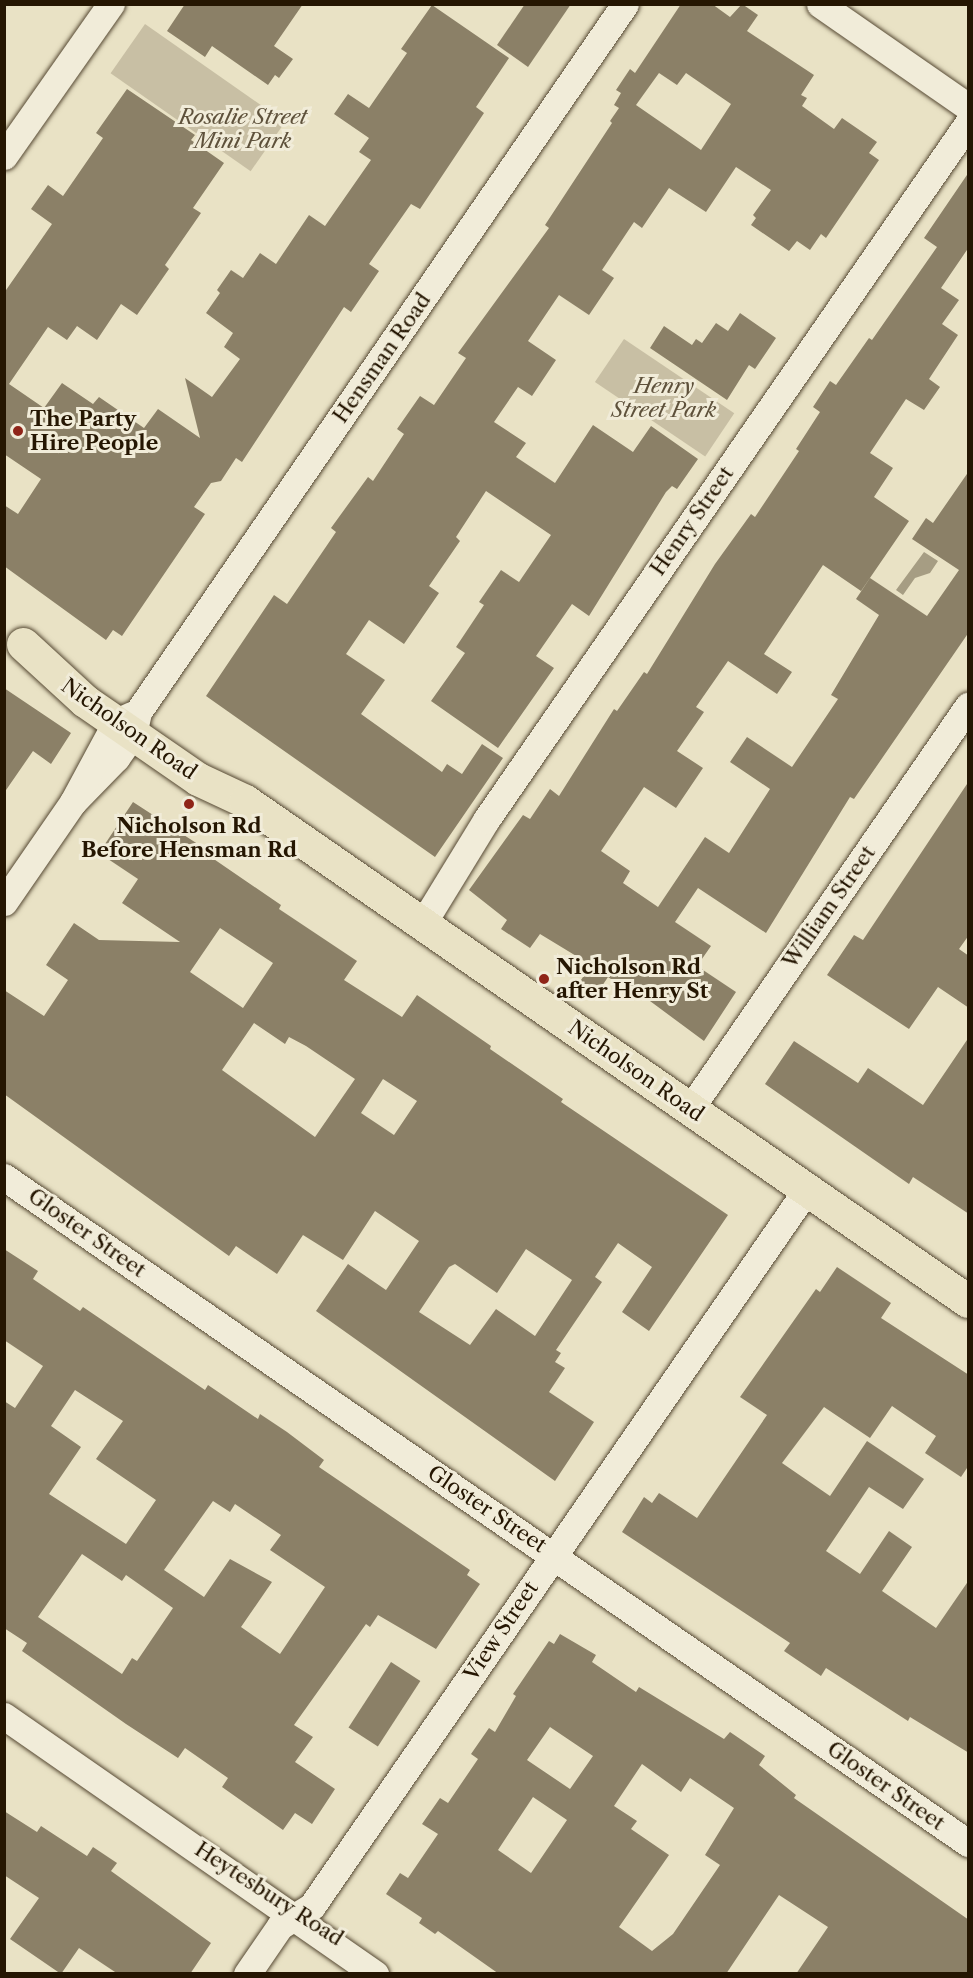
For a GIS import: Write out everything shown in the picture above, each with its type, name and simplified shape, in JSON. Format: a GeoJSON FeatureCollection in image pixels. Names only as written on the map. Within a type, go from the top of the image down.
{"type":"FeatureCollection","features":[{"type":"Feature","properties":{"kind":"main road","name":"Nicholson Road"},"geometry":{"type":"LineString","coordinates":[[14,638],[80,673],[129,723],[206,761],[245,801],[969,1300]]}},
{"type":"Feature","properties":{"kind":"street"},"geometry":{"type":"LineString","coordinates":[[4,156],[111,4]]}},
{"type":"Feature","properties":{"kind":"street","name":"Hensman Road"},"geometry":{"type":"LineString","coordinates":[[4,902],[73,802],[116,758],[129,723],[625,4]]}},
{"type":"Feature","properties":{"kind":"street"},"geometry":{"type":"LineString","coordinates":[[820,4],[969,106]]}},
{"type":"Feature","properties":{"kind":"street","name":"Henry Street"},"geometry":{"type":"LineString","coordinates":[[423,923],[486,820],[969,123]]}},
{"type":"Feature","properties":{"kind":"street","name":"William Street"},"geometry":{"type":"LineString","coordinates":[[690,1109],[969,706]]}},
{"type":"Feature","properties":{"kind":"street","name":"Gloster Street"},"geometry":{"type":"LineString","coordinates":[[4,1177],[969,1843]]}},
{"type":"Feature","properties":{"kind":"street","name":"View Street"},"geometry":{"type":"LineString","coordinates":[[247,1974],[279,1926],[317,1899],[807,1189]]}},
{"type":"Feature","properties":{"kind":"street","name":"Heytesbury Road"},"geometry":{"type":"LineString","coordinates":[[4,1716],[384,1974]]}},
{"type":"Feature","properties":{"kind":"street","name":"Heytesbury Road"},"geometry":{"type":"LineString","coordinates":[[297,1915],[375,1974]]}},
{"type":"Feature","properties":{"kind":"green space","name":"Rosalie Street Mini Park"},"geometry":{"type":"Polygon","coordinates":[[[145,24],[285,122],[251,171],[111,73],[145,24]]]}},
{"type":"Feature","properties":{"kind":"green space","name":"Henry Street Park"},"geometry":{"type":"Polygon","coordinates":[[[624,339],[734,413],[705,456],[595,382],[624,339]]]}},
{"type":"Feature","properties":{"kind":"shaded area"},"geometry":{"type":"Polygon","coordinates":[[[924,552],[938,561],[930,573],[915,578],[903,595],[896,590],[924,552]]]}},
{"type":"Feature","properties":{"kind":"building"},"geometry":{"type":"Polygon","coordinates":[[[185,4],[303,4],[274,46],[293,59],[279,78],[275,75],[268,85],[212,46],[205,57],[167,31],[185,4]]]}},
{"type":"Feature","properties":{"kind":"building"},"geometry":{"type":"Polygon","coordinates":[[[525,4],[571,4],[528,67],[497,45],[525,4]]]}},
{"type":"Feature","properties":{"kind":"building"},"geometry":{"type":"Polygon","coordinates":[[[681,4],[712,4],[730,17],[742,4],[758,15],[747,31],[814,75],[801,95],[807,98],[802,106],[834,129],[842,118],[877,142],[869,153],[879,160],[826,238],[821,234],[810,250],[797,241],[789,251],[751,225],[756,218],[753,215],[771,190],[736,167],[706,212],[669,188],[642,228],[634,222],[602,270],[614,278],[589,315],[559,295],[528,341],[556,360],[532,396],[518,387],[494,422],[526,443],[516,457],[555,483],[593,425],[633,452],[651,426],[698,459],[677,489],[672,486],[666,492],[589,616],[572,604],[536,656],[554,668],[498,748],[431,701],[465,653],[456,647],[484,605],[479,602],[501,570],[519,582],[551,535],[486,491],[456,537],[460,541],[429,586],[439,593],[404,644],[369,620],[346,654],[385,680],[361,714],[442,772],[447,764],[462,774],[482,744],[503,758],[435,857],[206,696],[274,595],[287,604],[336,532],[331,528],[368,477],[373,481],[404,434],[397,429],[420,396],[434,405],[466,358],[458,353],[549,228],[545,225],[612,123],[610,121],[619,108],[614,105],[621,93],[616,90],[630,69],[635,73],[681,4]],[[659,73],[636,105],[701,150],[731,104],[686,73],[677,85],[659,73]]]}},
{"type":"Feature","properties":{"kind":"building"},"geometry":{"type":"Polygon","coordinates":[[[432,5],[509,58],[476,107],[484,113],[420,209],[411,204],[369,264],[379,271],[351,312],[344,307],[242,462],[236,458],[221,481],[211,483],[194,507],[205,514],[122,636],[113,630],[106,640],[4,566],[4,505],[18,514],[41,479],[4,454],[4,293],[52,224],[31,209],[48,185],[63,196],[103,138],[96,133],[127,89],[195,135],[191,140],[224,163],[193,208],[201,213],[165,265],[169,269],[137,315],[121,304],[97,340],[77,326],[67,340],[48,327],[9,384],[44,408],[62,383],[93,404],[99,397],[144,428],[158,409],[200,438],[185,378],[212,397],[240,359],[224,347],[233,333],[206,313],[220,293],[217,290],[231,270],[243,278],[260,253],[276,264],[309,215],[325,226],[371,160],[359,152],[369,138],[334,114],[348,94],[369,108],[407,53],[401,49],[432,5]]]}},
{"type":"Feature","properties":{"kind":"building"},"geometry":{"type":"Polygon","coordinates":[[[969,172],[969,247],[941,288],[959,300],[942,324],[958,335],[929,379],[940,387],[924,410],[906,399],[870,453],[893,468],[874,497],[909,521],[861,591],[823,565],[764,654],[792,672],[777,694],[728,661],[696,707],[704,712],[677,751],[703,768],[676,808],[644,787],[601,851],[630,871],[623,883],[658,907],[705,837],[729,853],[770,789],[730,762],[747,737],[792,767],[838,699],[831,695],[879,615],[856,599],[870,578],[927,616],[959,570],[912,539],[926,518],[933,523],[969,471],[969,632],[854,799],[850,797],[766,933],[698,888],[675,922],[711,946],[697,966],[736,992],[704,1041],[627,984],[624,988],[608,977],[596,995],[579,983],[591,965],[540,934],[530,948],[501,929],[507,920],[469,890],[523,815],[530,819],[550,789],[559,796],[614,709],[617,711],[644,672],[647,674],[715,564],[751,514],[755,517],[799,451],[796,449],[820,412],[813,407],[830,381],[836,385],[869,338],[872,340],[937,247],[924,238],[969,172]]]}},
{"type":"Feature","properties":{"kind":"building"},"geometry":{"type":"Polygon","coordinates":[[[740,313],[776,338],[755,369],[749,365],[727,400],[650,348],[664,326],[692,345],[696,339],[702,343],[716,323],[728,331],[740,313]]]}},
{"type":"Feature","properties":{"kind":"building"},"geometry":{"type":"Polygon","coordinates":[[[4,688],[71,733],[51,764],[33,751],[4,793],[4,688]]]}},
{"type":"Feature","properties":{"kind":"building"},"geometry":{"type":"Polygon","coordinates":[[[969,781],[969,935],[959,949],[969,956],[969,1008],[938,987],[909,1029],[827,975],[854,935],[863,940],[969,781]]]}},
{"type":"Feature","properties":{"kind":"building"},"geometry":{"type":"Polygon","coordinates":[[[133,802],[207,850],[205,853],[281,905],[279,909],[357,961],[344,980],[402,1017],[417,995],[563,1099],[561,1102],[728,1215],[649,1331],[622,1312],[652,1267],[618,1243],[595,1277],[602,1282],[556,1350],[561,1353],[555,1362],[565,1368],[549,1392],[594,1422],[555,1481],[316,1311],[348,1264],[386,1290],[419,1241],[375,1211],[343,1260],[303,1235],[277,1274],[236,1246],[229,1256],[4,1094],[4,990],[44,1016],[68,980],[46,965],[74,923],[99,940],[180,942],[122,903],[138,879],[99,853],[133,802]],[[220,928],[190,972],[243,1008],[273,963],[220,928]],[[254,1023],[222,1070],[315,1137],[355,1079],[306,1046],[289,1037],[285,1044],[254,1023]],[[383,1079],[361,1113],[394,1135],[417,1101],[383,1079]],[[526,1249],[497,1293],[455,1264],[449,1267],[419,1312],[470,1345],[496,1309],[535,1336],[572,1280],[526,1249]]]}},
{"type":"Feature","properties":{"kind":"building"},"geometry":{"type":"Polygon","coordinates":[[[969,1037],[969,1214],[913,1177],[909,1184],[765,1084],[794,1041],[858,1083],[868,1068],[923,1105],[969,1037]]]}},
{"type":"Feature","properties":{"kind":"building"},"geometry":{"type":"Polygon","coordinates":[[[4,1249],[38,1271],[33,1279],[80,1311],[83,1307],[205,1390],[208,1385],[258,1419],[260,1414],[287,1432],[324,1460],[319,1467],[470,1570],[467,1575],[480,1584],[436,1649],[378,1615],[370,1627],[366,1624],[294,1725],[313,1737],[295,1762],[335,1789],[312,1824],[295,1813],[283,1830],[222,1787],[228,1778],[185,1748],[178,1758],[126,1724],[22,1651],[27,1643],[4,1628],[4,1401],[15,1408],[43,1366],[4,1340],[4,1249]],[[75,1390],[51,1426],[81,1447],[49,1494],[126,1544],[156,1500],[96,1459],[123,1421],[75,1390]],[[213,1501],[164,1570],[204,1597],[230,1559],[272,1582],[241,1627],[280,1654],[325,1587],[270,1550],[281,1535],[235,1504],[230,1512],[213,1501]],[[82,1554],[38,1617],[122,1674],[132,1658],[137,1661],[173,1608],[126,1575],[122,1581],[82,1554]]]}},
{"type":"Feature","properties":{"kind":"building"},"geometry":{"type":"Polygon","coordinates":[[[837,1267],[891,1303],[881,1318],[969,1375],[969,1465],[961,1477],[925,1453],[936,1436],[892,1406],[870,1438],[824,1407],[782,1463],[830,1496],[867,1441],[924,1479],[903,1509],[869,1487],[826,1551],[860,1574],[889,1531],[912,1547],[882,1591],[936,1628],[969,1580],[969,1753],[910,1717],[908,1721],[826,1668],[821,1676],[784,1651],[790,1643],[622,1532],[644,1497],[652,1503],[659,1493],[697,1518],[767,1415],[740,1397],[816,1289],[820,1292],[837,1267]]]}},
{"type":"Feature","properties":{"kind":"building"},"geometry":{"type":"Polygon","coordinates":[[[560,1634],[596,1655],[592,1662],[636,1692],[639,1687],[724,1739],[730,1732],[765,1756],[759,1765],[796,1795],[794,1798],[969,1920],[969,1974],[796,1974],[828,1927],[779,1895],[726,1974],[499,1974],[438,1931],[435,1934],[419,1923],[422,1918],[386,1894],[400,1873],[408,1878],[438,1834],[422,1824],[440,1798],[448,1803],[478,1759],[471,1754],[489,1728],[495,1732],[516,1696],[513,1694],[549,1641],[554,1644],[560,1634]],[[550,1727],[527,1760],[570,1789],[593,1756],[550,1727]],[[642,1764],[614,1806],[637,1821],[631,1829],[669,1855],[619,1927],[652,1951],[673,1934],[720,1865],[705,1855],[734,1808],[690,1778],[681,1792],[642,1764]],[[533,1797],[498,1850],[531,1873],[567,1820],[533,1797]]]}},
{"type":"Feature","properties":{"kind":"building"},"geometry":{"type":"Polygon","coordinates":[[[391,1662],[420,1681],[378,1746],[349,1727],[391,1662]]]}},
{"type":"Feature","properties":{"kind":"building"},"geometry":{"type":"Polygon","coordinates":[[[4,1811],[37,1832],[41,1826],[87,1856],[93,1847],[117,1863],[111,1871],[211,1943],[190,1974],[118,1974],[79,1948],[61,1974],[10,1939],[39,1898],[4,1875],[4,1811]]]}},
{"type":"Feature","properties":{"kind":"place","name":"The Party Hire People"},"geometry":{"type":"Point","coordinates":[18,431]}},
{"type":"Feature","properties":{"kind":"place","name":"Nicholson Rd Before Hensman Rd"},"geometry":{"type":"Point","coordinates":[189,804]}},
{"type":"Feature","properties":{"kind":"place","name":"Nicholson Rd after Henry St"},"geometry":{"type":"Point","coordinates":[544,979]}}]}
